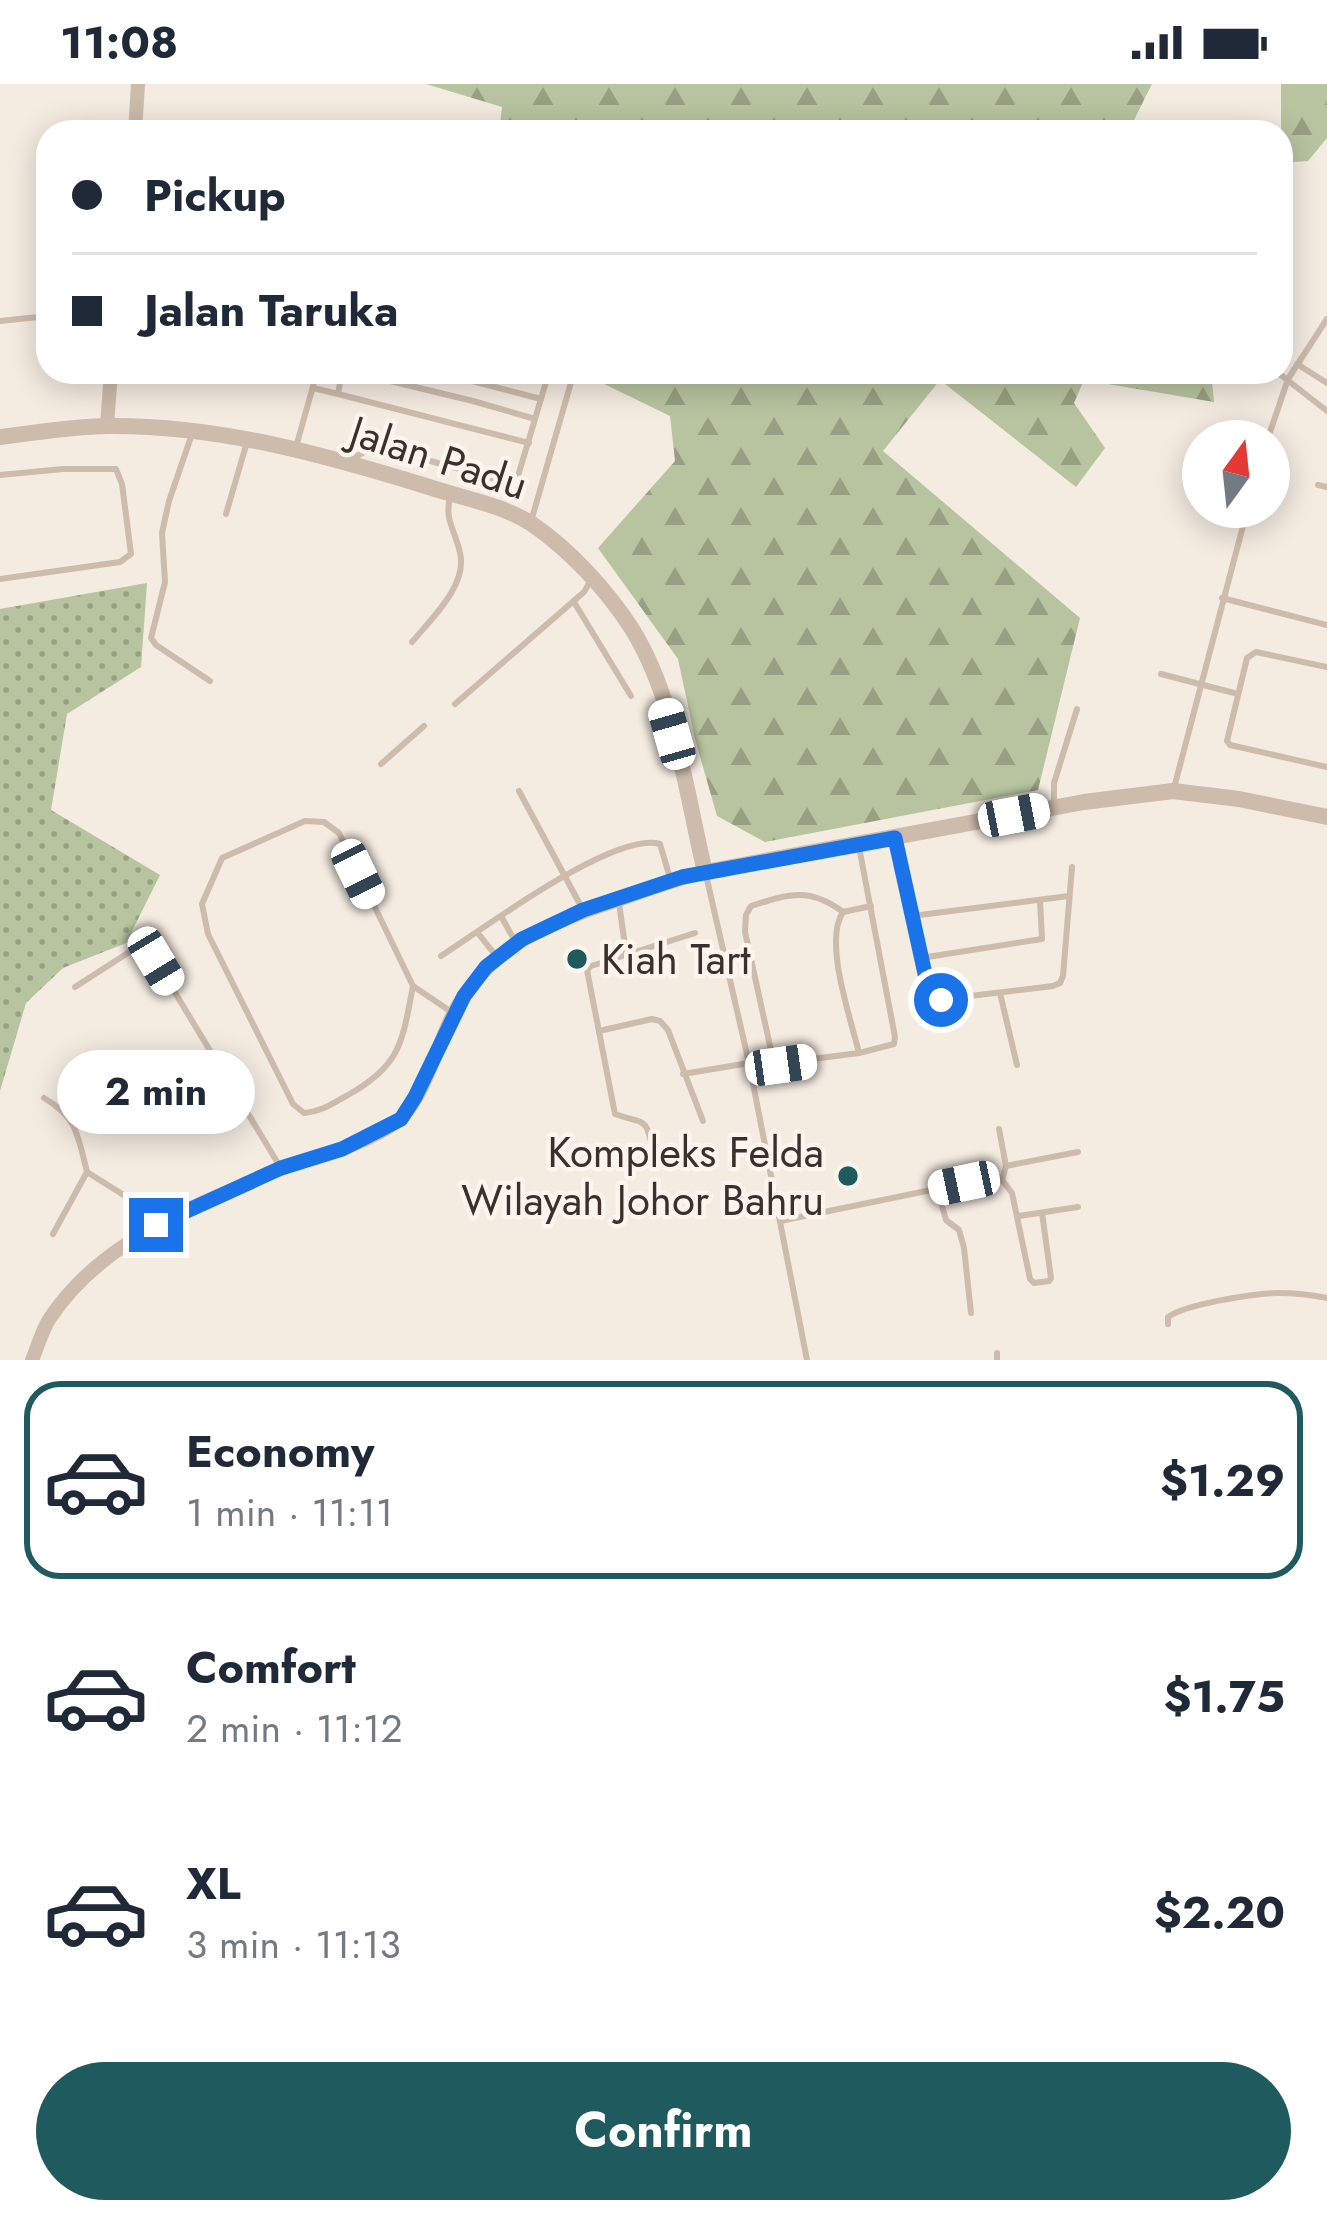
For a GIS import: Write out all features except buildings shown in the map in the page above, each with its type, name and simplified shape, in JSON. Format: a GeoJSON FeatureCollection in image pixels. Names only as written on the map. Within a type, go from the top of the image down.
{"type":"FeatureCollection","features":[{"type":"Feature","properties":{"kind":"street"},"geometry":{"type":"LineString","coordinates":[[136,120],[138,84]]}},
{"type":"Feature","properties":{"kind":"street"},"geometry":{"type":"LineString","coordinates":[[106,425],[110,384]]}},
{"type":"Feature","properties":{"kind":"street","name":"Jalan Padu"},"geometry":{"type":"LineString","coordinates":[[0,437],[106,425],[248,438],[451,494],[530,523],[593,577],[632,629],[650,663],[706,872]]}},
{"type":"Feature","properties":{"kind":"street"},"geometry":{"type":"LineString","coordinates":[[32,1360],[47,1322],[73,1289],[110,1255],[156,1225],[281,1168],[342,1149],[401,1119],[454,1013],[486,967],[516,943],[583,910],[706,872],[1054,807],[1173,791],[1327,817]]}},
{"type":"Feature","properties":{"kind":"lane"},"geometry":{"type":"LineString","coordinates":[[0,321],[36,317]]}},
{"type":"Feature","properties":{"kind":"lane"},"geometry":{"type":"LineString","coordinates":[[1293,372],[1327,319]]}},
{"type":"Feature","properties":{"kind":"lane"},"geometry":{"type":"LineString","coordinates":[[1298,364],[1327,383]]}},
{"type":"Feature","properties":{"kind":"lane"},"geometry":{"type":"LineString","coordinates":[[1293,383],[1327,411]]}},
{"type":"Feature","properties":{"kind":"lane"},"geometry":{"type":"LineString","coordinates":[[296,450],[314,384]]}},
{"type":"Feature","properties":{"kind":"lane"},"geometry":{"type":"LineString","coordinates":[[338,394],[340,384]]}},
{"type":"Feature","properties":{"kind":"lane"},"geometry":{"type":"LineString","coordinates":[[404,384],[535,419]]}},
{"type":"Feature","properties":{"kind":"lane"},"geometry":{"type":"LineString","coordinates":[[482,384],[541,399]]}},
{"type":"Feature","properties":{"kind":"lane"},"geometry":{"type":"LineString","coordinates":[[342,463],[376,446],[507,482],[518,476],[545,384]]}},
{"type":"Feature","properties":{"kind":"lane"},"geometry":{"type":"LineString","coordinates":[[530,523],[571,384]]}},
{"type":"Feature","properties":{"kind":"lane"},"geometry":{"type":"LineString","coordinates":[[1275,420],[1286,384]]}},
{"type":"Feature","properties":{"kind":"lane"},"geometry":{"type":"LineString","coordinates":[[313,388],[529,443]]}},
{"type":"Feature","properties":{"kind":"lane"},"geometry":{"type":"LineString","coordinates":[[193,431],[165,517],[165,582],[151,638],[210,681]]}},
{"type":"Feature","properties":{"kind":"lane"},"geometry":{"type":"LineString","coordinates":[[226,514],[248,438]]}},
{"type":"Feature","properties":{"kind":"lane"},"geometry":{"type":"LineString","coordinates":[[0,475],[116,469],[131,554],[119,562],[0,579]]}},
{"type":"Feature","properties":{"kind":"lane"},"geometry":{"type":"LineString","coordinates":[[412,642],[453,594],[462,556],[449,526],[446,509],[451,494]]}},
{"type":"Feature","properties":{"kind":"lane"},"geometry":{"type":"LineString","coordinates":[[1173,791],[1242,528]]}},
{"type":"Feature","properties":{"kind":"lane"},"geometry":{"type":"LineString","coordinates":[[454,704],[574,602],[593,577]]}},
{"type":"Feature","properties":{"kind":"lane"},"geometry":{"type":"LineString","coordinates":[[1222,598],[1327,626]]}},
{"type":"Feature","properties":{"kind":"lane"},"geometry":{"type":"LineString","coordinates":[[574,602],[631,696]]}},
{"type":"Feature","properties":{"kind":"lane"},"geometry":{"type":"LineString","coordinates":[[1327,668],[1251,654],[1228,744],[1327,767]]}},
{"type":"Feature","properties":{"kind":"lane"},"geometry":{"type":"LineString","coordinates":[[1161,674],[1238,694]]}},
{"type":"Feature","properties":{"kind":"lane"},"geometry":{"type":"LineString","coordinates":[[1054,807],[1054,783],[1077,710]]}},
{"type":"Feature","properties":{"kind":"lane"},"geometry":{"type":"LineString","coordinates":[[381,764],[424,726]]}},
{"type":"Feature","properties":{"kind":"lane"},"geometry":{"type":"LineString","coordinates":[[519,791],[583,910]]}},
{"type":"Feature","properties":{"kind":"lane"},"geometry":{"type":"LineString","coordinates":[[413,986],[393,1062],[374,1081],[316,1112],[304,1113],[292,1104],[208,934],[202,904],[222,858],[304,821],[324,822],[339,833],[413,986],[454,1013]]}},
{"type":"Feature","properties":{"kind":"lane"},"geometry":{"type":"LineString","coordinates":[[895,838],[934,999],[1060,982],[1072,867]]}},
{"type":"Feature","properties":{"kind":"lane"},"geometry":{"type":"LineString","coordinates":[[441,956],[567,875],[628,847],[653,841],[660,844],[671,881]]}},
{"type":"Feature","properties":{"kind":"lane"},"geometry":{"type":"LineString","coordinates":[[843,912],[823,897],[806,894],[762,902],[751,906],[746,915],[745,932],[774,1064],[894,1044],[858,844]]}},
{"type":"Feature","properties":{"kind":"lane"},"geometry":{"type":"LineString","coordinates":[[706,872],[807,1360]]}},
{"type":"Feature","properties":{"kind":"lane"},"geometry":{"type":"LineString","coordinates":[[912,916],[1070,896]]}},
{"type":"Feature","properties":{"kind":"lane"},"geometry":{"type":"LineString","coordinates":[[618,900],[626,953]]}},
{"type":"Feature","properties":{"kind":"lane"},"geometry":{"type":"LineString","coordinates":[[921,958],[1042,939],[1040,900]]}},
{"type":"Feature","properties":{"kind":"lane"},"geometry":{"type":"LineString","coordinates":[[859,1053],[836,953],[835,923],[843,912],[871,906]]}},
{"type":"Feature","properties":{"kind":"lane"},"geometry":{"type":"LineString","coordinates":[[501,916],[516,943]]}},
{"type":"Feature","properties":{"kind":"lane"},"geometry":{"type":"LineString","coordinates":[[477,932],[497,957]]}},
{"type":"Feature","properties":{"kind":"lane"},"geometry":{"type":"LineString","coordinates":[[653,1151],[643,1121],[615,1114],[587,970],[695,932]]}},
{"type":"Feature","properties":{"kind":"lane"},"geometry":{"type":"LineString","coordinates":[[75,987],[134,949],[147,952],[281,1168]]}},
{"type":"Feature","properties":{"kind":"lane"},"geometry":{"type":"LineString","coordinates":[[1000,993],[1016,1065]]}},
{"type":"Feature","properties":{"kind":"lane"},"geometry":{"type":"LineString","coordinates":[[599,1031],[652,1018],[660,1021],[668,1030],[703,1121]]}},
{"type":"Feature","properties":{"kind":"lane"},"geometry":{"type":"LineString","coordinates":[[683,1073],[749,1063]]}},
{"type":"Feature","properties":{"kind":"lane"},"geometry":{"type":"LineString","coordinates":[[44,1098],[62,1108],[74,1124],[87,1172],[130,1199],[156,1225]]}},
{"type":"Feature","properties":{"kind":"lane"},"geometry":{"type":"LineString","coordinates":[[999,1129],[1006,1166],[1002,1180]]}},
{"type":"Feature","properties":{"kind":"lane"},"geometry":{"type":"LineString","coordinates":[[1006,1166],[1078,1152]]}},
{"type":"Feature","properties":{"kind":"lane"},"geometry":{"type":"LineString","coordinates":[[53,1234],[87,1172]]}},
{"type":"Feature","properties":{"kind":"lane"},"geometry":{"type":"LineString","coordinates":[[780,1221],[990,1178],[1002,1180],[1012,1193],[1034,1283],[1051,1276],[1042,1213]]}},
{"type":"Feature","properties":{"kind":"lane"},"geometry":{"type":"LineString","coordinates":[[938,1188],[946,1220],[959,1230],[971,1313]]}},
{"type":"Feature","properties":{"kind":"lane"},"geometry":{"type":"LineString","coordinates":[[1019,1216],[1078,1207]]}},
{"type":"Feature","properties":{"kind":"lane"},"geometry":{"type":"LineString","coordinates":[[1168,1324],[1172,1313],[1224,1301],[1278,1293],[1327,1298]]}},
{"type":"Feature","properties":{"kind":"green space"},"geometry":{"type":"Polygon","coordinates":[[[426,84],[1152,84],[1134,120],[500,120],[502,107],[426,84]]]}},
{"type":"Feature","properties":{"kind":"green space"},"geometry":{"type":"Polygon","coordinates":[[[1281,84],[1327,84],[1327,138],[1308,161],[1293,162],[1293,120],[1281,120],[1281,84]]]}},
{"type":"Feature","properties":{"kind":"green space"},"geometry":{"type":"Polygon","coordinates":[[[604,384],[937,384],[883,451],[1080,618],[1038,790],[765,842],[717,816],[678,659],[598,548],[675,461],[670,416],[604,384]]]}},
{"type":"Feature","properties":{"kind":"green space"},"geometry":{"type":"Polygon","coordinates":[[[945,384],[1082,384],[1074,403],[1105,448],[1076,487],[945,384]]]}},
{"type":"Feature","properties":{"kind":"green space"},"geometry":{"type":"Polygon","coordinates":[[[1108,384],[1212,384],[1214,402],[1108,384]]]}},
{"type":"Feature","properties":{"kind":"green space"},"geometry":{"type":"Polygon","coordinates":[[[147,583],[141,667],[67,714],[51,810],[160,875],[126,943],[63,968],[26,1003],[0,1091],[0,609],[147,583]]]}},
{"type":"Feature","properties":{"kind":"place","name":"Kiah Tart"},"geometry":{"type":"Point","coordinates":[577,959]}},
{"type":"Feature","properties":{"kind":"place","name":"Kompleks Felda Wilayah Johor Bahru"},"geometry":{"type":"Point","coordinates":[848,1176]}},
{"type":"Feature","properties":{"kind":"route"},"geometry":{"type":"LineString","coordinates":[[156,1225],[281,1168],[342,1149],[401,1119],[464,996],[497,957],[522,939],[583,910],[682,877],[895,838],[929,992],[941,1000]]}}]}
